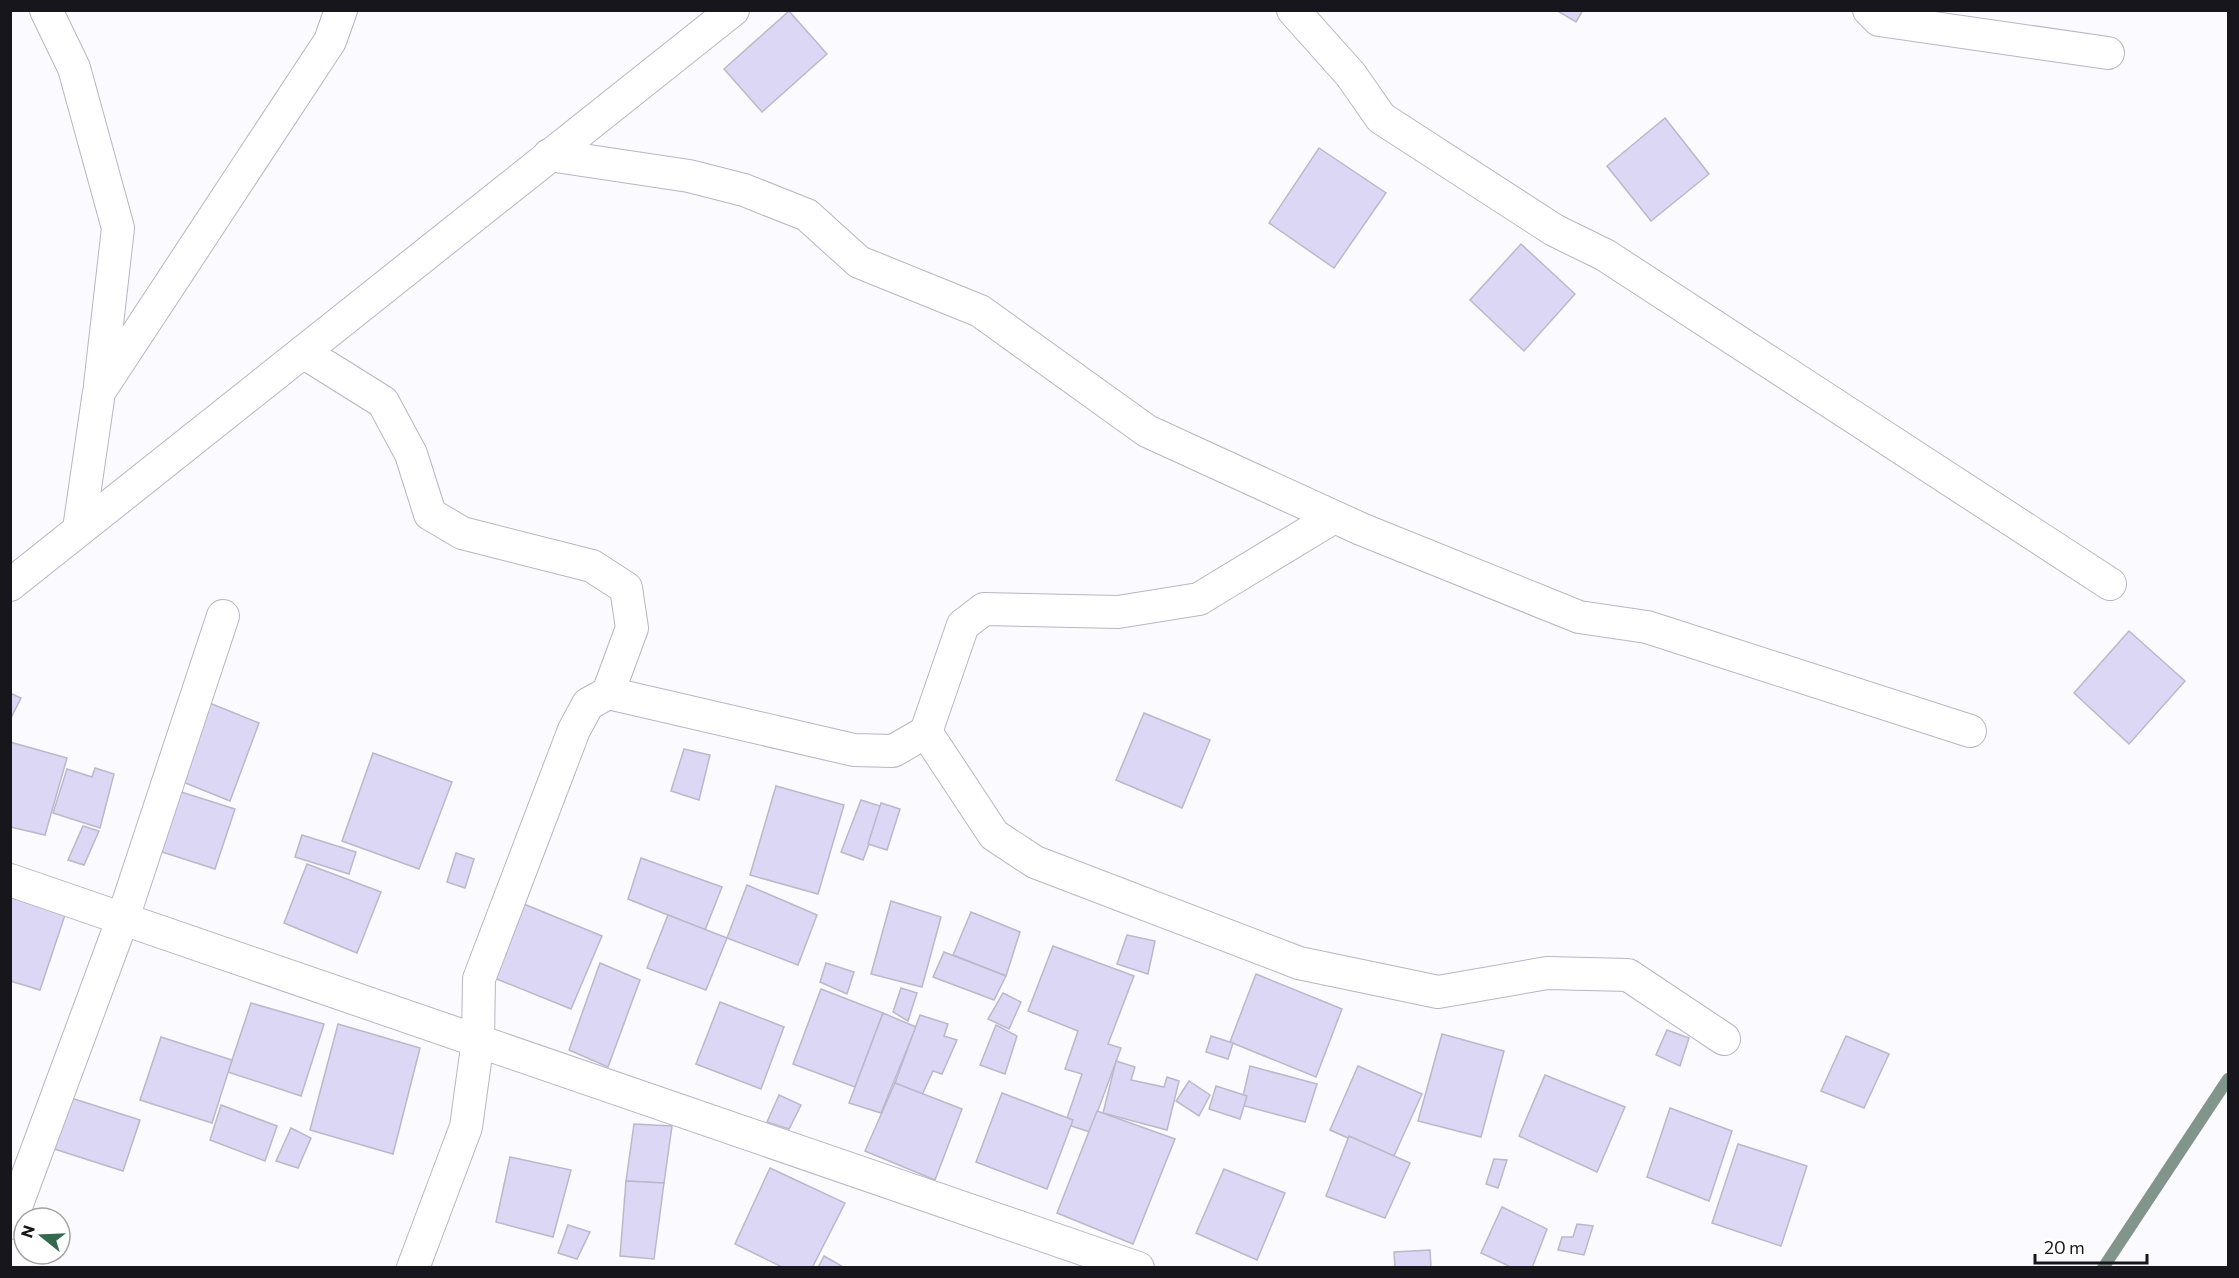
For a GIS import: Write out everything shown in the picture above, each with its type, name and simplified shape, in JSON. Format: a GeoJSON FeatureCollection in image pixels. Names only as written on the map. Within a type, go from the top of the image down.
{"type":"FeatureCollection","features":[{"type":"Feature","properties":{"kind":"street"},"geometry":{"type":"LineString","coordinates":[[46,10],[74,68],[118,228],[99,392],[79,529]]}},
{"type":"Feature","properties":{"kind":"street"},"geometry":{"type":"LineString","coordinates":[[330,41],[341,10]]}},
{"type":"Feature","properties":{"kind":"street"},"geometry":{"type":"LineString","coordinates":[[99,392],[330,41],[348,10]]}},
{"type":"Feature","properties":{"kind":"street"},"geometry":{"type":"LineString","coordinates":[[10,585],[733,10]]}},
{"type":"Feature","properties":{"kind":"street"},"geometry":{"type":"LineString","coordinates":[[1293,10],[1351,75],[1381,118],[1554,230],[1605,255],[2110,584]]}},
{"type":"Feature","properties":{"kind":"street"},"geometry":{"type":"LineString","coordinates":[[1869,10],[1879,20],[2108,53]]}},
{"type":"Feature","properties":{"kind":"street"},"geometry":{"type":"LineString","coordinates":[[549,155],[689,176],[744,190],[807,215],[859,262],[980,311],[1146,431],[1334,517],[1579,617],[1647,627],[1970,731]]}},
{"type":"Feature","properties":{"kind":"street"},"geometry":{"type":"LineString","coordinates":[[303,352],[383,402],[411,454],[430,514],[462,533],[592,566],[626,588],[632,628],[608,693],[588,704],[574,730],[479,979],[478,1040],[466,1127],[413,1268]]}},
{"type":"Feature","properties":{"kind":"street"},"geometry":{"type":"LineString","coordinates":[[608,693],[854,750],[893,752],[926,732],[963,625],[984,609],[1118,612],[1199,599],[1334,517]]}},
{"type":"Feature","properties":{"kind":"street"},"geometry":{"type":"LineString","coordinates":[[10,1224],[123,918],[223,616]]}},
{"type":"Feature","properties":{"kind":"street"},"geometry":{"type":"LineString","coordinates":[[926,732],[994,835],[1035,862],[1299,963],[1438,992],[1547,972],[1628,975],[1725,1039]]}},
{"type":"Feature","properties":{"kind":"street"},"geometry":{"type":"LineString","coordinates":[[10,880],[1138,1268]]}},
{"type":"Feature","properties":{"kind":"building"},"geometry":{"type":"Polygon","coordinates":[[[1556,10],[1583,10],[1576,22],[1556,10]]]}},
{"type":"Feature","properties":{"kind":"building"},"geometry":{"type":"Polygon","coordinates":[[[789,11],[827,54],[762,112],[724,69],[789,11]]]}},
{"type":"Feature","properties":{"kind":"building"},"geometry":{"type":"Polygon","coordinates":[[[1665,118],[1709,174],[1651,221],[1607,166],[1665,118]]]}},
{"type":"Feature","properties":{"kind":"building"},"geometry":{"type":"Polygon","coordinates":[[[1319,148],[1386,193],[1334,268],[1269,223],[1319,148]]]}},
{"type":"Feature","properties":{"kind":"building"},"geometry":{"type":"Polygon","coordinates":[[[1521,244],[1575,294],[1524,351],[1470,300],[1521,244]]]}},
{"type":"Feature","properties":{"kind":"building"},"geometry":{"type":"Polygon","coordinates":[[[2129,631],[2185,681],[2129,744],[2074,693],[2129,631]]]}},
{"type":"Feature","properties":{"kind":"building"},"geometry":{"type":"Polygon","coordinates":[[[10,693],[21,698],[10,720],[10,693]]]}},
{"type":"Feature","properties":{"kind":"building"},"geometry":{"type":"Polygon","coordinates":[[[207,702],[259,723],[230,801],[178,780],[207,702]]]}},
{"type":"Feature","properties":{"kind":"building"},"geometry":{"type":"Polygon","coordinates":[[[1144,713],[1210,740],[1182,808],[1116,780],[1144,713]]]}},
{"type":"Feature","properties":{"kind":"building"},"geometry":{"type":"Polygon","coordinates":[[[10,742],[67,758],[45,835],[10,827],[10,742]]]}},
{"type":"Feature","properties":{"kind":"building"},"geometry":{"type":"Polygon","coordinates":[[[684,749],[710,755],[699,800],[671,791],[684,749]]]}},
{"type":"Feature","properties":{"kind":"building"},"geometry":{"type":"Polygon","coordinates":[[[373,753],[452,782],[419,869],[342,841],[373,753]]]}},
{"type":"Feature","properties":{"kind":"building"},"geometry":{"type":"Polygon","coordinates":[[[95,768],[114,774],[100,828],[53,813],[67,769],[92,777],[95,768]]]}},
{"type":"Feature","properties":{"kind":"building"},"geometry":{"type":"Polygon","coordinates":[[[776,786],[844,805],[818,894],[750,875],[776,786]]]}},
{"type":"Feature","properties":{"kind":"building"},"geometry":{"type":"Polygon","coordinates":[[[178,791],[235,809],[215,869],[159,851],[178,791]]]}},
{"type":"Feature","properties":{"kind":"building"},"geometry":{"type":"Polygon","coordinates":[[[861,800],[883,807],[863,860],[841,852],[861,800]]]}},
{"type":"Feature","properties":{"kind":"building"},"geometry":{"type":"Polygon","coordinates":[[[881,803],[900,809],[887,850],[868,844],[881,803]]]}},
{"type":"Feature","properties":{"kind":"building"},"geometry":{"type":"Polygon","coordinates":[[[83,826],[99,831],[84,865],[68,860],[83,826]]]}},
{"type":"Feature","properties":{"kind":"building"},"geometry":{"type":"Polygon","coordinates":[[[302,835],[356,852],[349,874],[295,857],[302,835]]]}},
{"type":"Feature","properties":{"kind":"building"},"geometry":{"type":"Polygon","coordinates":[[[456,853],[474,859],[465,888],[447,882],[456,853]]]}},
{"type":"Feature","properties":{"kind":"building"},"geometry":{"type":"Polygon","coordinates":[[[641,858],[722,887],[705,930],[628,899],[641,858]]]}},
{"type":"Feature","properties":{"kind":"building"},"geometry":{"type":"Polygon","coordinates":[[[307,864],[381,892],[357,953],[284,923],[307,864]]]}},
{"type":"Feature","properties":{"kind":"building"},"geometry":{"type":"Polygon","coordinates":[[[747,885],[817,915],[798,965],[727,938],[747,885]]]}},
{"type":"Feature","properties":{"kind":"building"},"geometry":{"type":"Polygon","coordinates":[[[10,897],[65,915],[40,990],[10,981],[10,897]]]}},
{"type":"Feature","properties":{"kind":"building"},"geometry":{"type":"Polygon","coordinates":[[[514,900],[602,936],[571,1009],[482,973],[514,900]]]}},
{"type":"Feature","properties":{"kind":"building"},"geometry":{"type":"Polygon","coordinates":[[[891,901],[941,917],[922,987],[871,974],[891,901]]]}},
{"type":"Feature","properties":{"kind":"building"},"geometry":{"type":"Polygon","coordinates":[[[971,912],[1020,932],[1006,976],[953,955],[971,912]]]}},
{"type":"Feature","properties":{"kind":"building"},"geometry":{"type":"Polygon","coordinates":[[[668,915],[727,938],[706,990],[647,968],[668,915]]]}},
{"type":"Feature","properties":{"kind":"building"},"geometry":{"type":"Polygon","coordinates":[[[1127,935],[1155,941],[1148,974],[1117,964],[1127,935]]]}},
{"type":"Feature","properties":{"kind":"building"},"geometry":{"type":"Polygon","coordinates":[[[1053,946],[1134,976],[1108,1044],[1121,1048],[1090,1132],[1065,1124],[1082,1074],[1065,1069],[1078,1031],[1028,1011],[1053,946]]]}},
{"type":"Feature","properties":{"kind":"building"},"geometry":{"type":"Polygon","coordinates":[[[944,952],[1006,976],[994,1000],[933,977],[944,952]]]}},
{"type":"Feature","properties":{"kind":"building"},"geometry":{"type":"Polygon","coordinates":[[[600,963],[640,980],[608,1067],[569,1050],[600,963]]]}},
{"type":"Feature","properties":{"kind":"building"},"geometry":{"type":"Polygon","coordinates":[[[826,963],[854,972],[847,994],[820,982],[826,963]]]}},
{"type":"Feature","properties":{"kind":"building"},"geometry":{"type":"Polygon","coordinates":[[[1256,974],[1342,1009],[1316,1077],[1230,1042],[1256,974]]]}},
{"type":"Feature","properties":{"kind":"building"},"geometry":{"type":"Polygon","coordinates":[[[901,988],[917,993],[908,1021],[893,1012],[901,988]]]}},
{"type":"Feature","properties":{"kind":"building"},"geometry":{"type":"Polygon","coordinates":[[[821,989],[883,1013],[855,1087],[793,1064],[821,989]]]}},
{"type":"Feature","properties":{"kind":"building"},"geometry":{"type":"Polygon","coordinates":[[[1003,993],[1021,1002],[1009,1029],[988,1019],[1003,993]]]}},
{"type":"Feature","properties":{"kind":"building"},"geometry":{"type":"Polygon","coordinates":[[[720,1002],[784,1027],[761,1089],[696,1064],[720,1002]]]}},
{"type":"Feature","properties":{"kind":"building"},"geometry":{"type":"Polygon","coordinates":[[[251,1003],[324,1024],[301,1096],[228,1072],[251,1003]]]}},
{"type":"Feature","properties":{"kind":"building"},"geometry":{"type":"Polygon","coordinates":[[[883,1013],[916,1027],[881,1113],[849,1103],[883,1013]]]}},
{"type":"Feature","properties":{"kind":"building"},"geometry":{"type":"Polygon","coordinates":[[[920,1015],[948,1024],[944,1036],[957,1040],[942,1074],[933,1071],[922,1095],[895,1083],[920,1015]]]}},
{"type":"Feature","properties":{"kind":"building"},"geometry":{"type":"Polygon","coordinates":[[[338,1024],[420,1048],[393,1154],[310,1130],[338,1024]]]}},
{"type":"Feature","properties":{"kind":"building"},"geometry":{"type":"Polygon","coordinates":[[[996,1025],[1017,1036],[1005,1074],[980,1065],[996,1025]]]}},
{"type":"Feature","properties":{"kind":"building"},"geometry":{"type":"Polygon","coordinates":[[[1667,1030],[1689,1038],[1680,1066],[1656,1055],[1667,1030]]]}},
{"type":"Feature","properties":{"kind":"building"},"geometry":{"type":"Polygon","coordinates":[[[1442,1034],[1504,1051],[1481,1137],[1418,1121],[1442,1034]]]}},
{"type":"Feature","properties":{"kind":"building"},"geometry":{"type":"Polygon","coordinates":[[[1211,1036],[1233,1043],[1228,1059],[1206,1052],[1211,1036]]]}},
{"type":"Feature","properties":{"kind":"building"},"geometry":{"type":"Polygon","coordinates":[[[1846,1036],[1889,1054],[1864,1108],[1821,1091],[1846,1036]]]}},
{"type":"Feature","properties":{"kind":"building"},"geometry":{"type":"Polygon","coordinates":[[[161,1037],[232,1060],[212,1123],[140,1100],[161,1037]]]}},
{"type":"Feature","properties":{"kind":"building"},"geometry":{"type":"Polygon","coordinates":[[[1116,1061],[1135,1067],[1131,1080],[1164,1087],[1167,1077],[1179,1081],[1167,1130],[1103,1113],[1116,1061]]]}},
{"type":"Feature","properties":{"kind":"building"},"geometry":{"type":"Polygon","coordinates":[[[1250,1066],[1317,1084],[1305,1122],[1241,1105],[1250,1066]]]}},
{"type":"Feature","properties":{"kind":"building"},"geometry":{"type":"Polygon","coordinates":[[[1358,1066],[1422,1094],[1393,1158],[1330,1130],[1358,1066]]]}},
{"type":"Feature","properties":{"kind":"building"},"geometry":{"type":"Polygon","coordinates":[[[1545,1075],[1625,1107],[1597,1172],[1519,1136],[1545,1075]]]}},
{"type":"Feature","properties":{"kind":"building"},"geometry":{"type":"Polygon","coordinates":[[[1189,1081],[1210,1095],[1199,1116],[1176,1101],[1189,1081]]]}},
{"type":"Feature","properties":{"kind":"building"},"geometry":{"type":"Polygon","coordinates":[[[895,1083],[962,1109],[935,1180],[865,1151],[895,1083]]]}},
{"type":"Feature","properties":{"kind":"building"},"geometry":{"type":"Polygon","coordinates":[[[1216,1086],[1247,1096],[1240,1119],[1209,1109],[1216,1086]]]}},
{"type":"Feature","properties":{"kind":"building"},"geometry":{"type":"Polygon","coordinates":[[[1002,1093],[1073,1120],[1047,1189],[976,1162],[1002,1093]]]}},
{"type":"Feature","properties":{"kind":"building"},"geometry":{"type":"Polygon","coordinates":[[[779,1095],[801,1105],[789,1129],[767,1122],[779,1095]]]}},
{"type":"Feature","properties":{"kind":"building"},"geometry":{"type":"Polygon","coordinates":[[[65,1096],[140,1120],[123,1171],[48,1147],[65,1096]]]}},
{"type":"Feature","properties":{"kind":"building"},"geometry":{"type":"Polygon","coordinates":[[[221,1105],[277,1126],[265,1161],[210,1140],[221,1105]]]}},
{"type":"Feature","properties":{"kind":"building"},"geometry":{"type":"Polygon","coordinates":[[[1670,1108],[1732,1131],[1709,1201],[1647,1177],[1670,1108]]]}},
{"type":"Feature","properties":{"kind":"building"},"geometry":{"type":"Polygon","coordinates":[[[1097,1111],[1175,1139],[1133,1244],[1057,1213],[1097,1111]]]}},
{"type":"Feature","properties":{"kind":"building"},"geometry":{"type":"Polygon","coordinates":[[[634,1124],[672,1126],[664,1183],[626,1181],[634,1124]]]}},
{"type":"Feature","properties":{"kind":"building"},"geometry":{"type":"Polygon","coordinates":[[[291,1128],[311,1138],[298,1168],[276,1161],[291,1128]]]}},
{"type":"Feature","properties":{"kind":"building"},"geometry":{"type":"Polygon","coordinates":[[[1349,1136],[1410,1163],[1385,1218],[1326,1196],[1349,1136]]]}},
{"type":"Feature","properties":{"kind":"building"},"geometry":{"type":"Polygon","coordinates":[[[1738,1144],[1807,1166],[1781,1246],[1712,1223],[1738,1144]]]}},
{"type":"Feature","properties":{"kind":"building"},"geometry":{"type":"Polygon","coordinates":[[[510,1157],[571,1170],[553,1237],[496,1222],[510,1157]]]}},
{"type":"Feature","properties":{"kind":"building"},"geometry":{"type":"Polygon","coordinates":[[[1494,1159],[1507,1160],[1498,1188],[1486,1184],[1494,1159]]]}},
{"type":"Feature","properties":{"kind":"building"},"geometry":{"type":"Polygon","coordinates":[[[770,1168],[845,1203],[812,1268],[784,1268],[735,1244],[770,1168]]]}},
{"type":"Feature","properties":{"kind":"building"},"geometry":{"type":"Polygon","coordinates":[[[1224,1169],[1285,1193],[1257,1260],[1196,1233],[1224,1169]]]}},
{"type":"Feature","properties":{"kind":"building"},"geometry":{"type":"Polygon","coordinates":[[[626,1181],[664,1183],[654,1259],[620,1256],[626,1181]]]}},
{"type":"Feature","properties":{"kind":"building"},"geometry":{"type":"Polygon","coordinates":[[[1502,1207],[1547,1229],[1532,1268],[1513,1268],[1481,1253],[1502,1207]]]}},
{"type":"Feature","properties":{"kind":"building"},"geometry":{"type":"Polygon","coordinates":[[[1577,1224],[1593,1226],[1584,1255],[1558,1250],[1562,1237],[1573,1237],[1577,1224]]]}},
{"type":"Feature","properties":{"kind":"building"},"geometry":{"type":"Polygon","coordinates":[[[568,1225],[590,1232],[577,1259],[558,1253],[568,1225]]]}},
{"type":"Feature","properties":{"kind":"building"},"geometry":{"type":"Polygon","coordinates":[[[1430,1250],[1431,1268],[1395,1268],[1394,1252],[1430,1250]]]}},
{"type":"Feature","properties":{"kind":"building"},"geometry":{"type":"Polygon","coordinates":[[[824,1256],[845,1268],[818,1268],[824,1256]]]}},
{"type":"Feature","properties":{"kind":"waterway"},"geometry":{"type":"LineString","coordinates":[[2103,1268],[2228,1079]]}}]}
